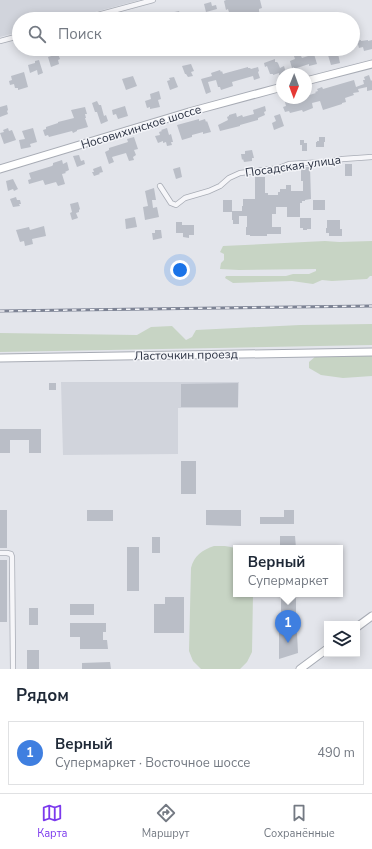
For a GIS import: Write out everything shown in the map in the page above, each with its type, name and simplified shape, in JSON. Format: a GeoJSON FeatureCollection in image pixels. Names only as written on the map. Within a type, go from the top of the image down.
{"type":"FeatureCollection","features":[{"type":"Feature","properties":{"kind":"main road"},"geometry":{"type":"LineString","coordinates":[[312,79],[372,64]]}},
{"type":"Feature","properties":{"kind":"main road","name":"Носовихинское шоссе"},"geometry":{"type":"LineString","coordinates":[[0,169],[189,112],[276,89]]}},
{"type":"Feature","properties":{"kind":"main road","name":"Ласточкин проезд"},"geometry":{"type":"LineString","coordinates":[[0,358],[372,352]]}},
{"type":"Feature","properties":{"kind":"main road"},"geometry":{"type":"LineString","coordinates":[[360,625],[372,616]]}},
{"type":"Feature","properties":{"kind":"main road"},"geometry":{"type":"LineString","coordinates":[[300,669],[324,651]]}},
{"type":"Feature","properties":{"kind":"street"},"geometry":{"type":"LineString","coordinates":[[109,12],[153,0]]}},
{"type":"Feature","properties":{"kind":"street"},"geometry":{"type":"LineString","coordinates":[[0,41],[12,38]]}},
{"type":"Feature","properties":{"kind":"street","name":"Посадская улица"},"geometry":{"type":"LineString","coordinates":[[160,186],[171,203],[176,205],[185,198],[220,186],[229,178],[240,173],[279,168],[288,164],[372,157]]}},
{"type":"Feature","properties":{"kind":"street"},"geometry":{"type":"LineString","coordinates":[[0,553],[11,554],[12,557],[13,669]]}},
{"type":"Feature","properties":{"kind":"shaded area"},"geometry":{"type":"Polygon","coordinates":[[[0,0],[140,0],[95,12],[12,12],[12,34],[0,37],[0,0]]]}},
{"type":"Feature","properties":{"kind":"shaded area"},"geometry":{"type":"Polygon","coordinates":[[[61,382],[239,382],[238,408],[178,408],[178,454],[63,455],[61,382]]]}},
{"type":"Feature","properties":{"kind":"green space"},"geometry":{"type":"Polygon","coordinates":[[[325,241],[372,241],[372,276],[367,279],[332,281],[322,280],[313,284],[292,281],[233,283],[225,278],[226,276],[286,276],[293,274],[309,274],[316,271],[316,269],[220,269],[221,263],[224,260],[224,254],[220,252],[223,246],[325,241]]]}},
{"type":"Feature","properties":{"kind":"green space"},"geometry":{"type":"Polygon","coordinates":[[[372,324],[372,345],[0,352],[0,333],[137,335],[151,327],[172,326],[186,340],[192,337],[196,330],[300,325],[372,324]]]}},
{"type":"Feature","properties":{"kind":"green space"},"geometry":{"type":"Polygon","coordinates":[[[316,356],[372,356],[372,376],[343,378],[321,375],[309,368],[309,362],[316,356]]]}},
{"type":"Feature","properties":{"kind":"green space"},"geometry":{"type":"Polygon","coordinates":[[[214,546],[233,547],[233,597],[253,597],[252,652],[247,662],[240,669],[201,669],[193,661],[189,651],[191,568],[196,557],[206,549],[214,546]]]}},
{"type":"Feature","properties":{"kind":"building"},"geometry":{"type":"Polygon","coordinates":[[[260,0],[262,8],[259,9],[259,12],[229,12],[228,9],[226,10],[224,1],[260,0]]]}},
{"type":"Feature","properties":{"kind":"building"},"geometry":{"type":"Polygon","coordinates":[[[211,2],[212,6],[216,5],[217,9],[206,12],[204,4],[211,2]]]}},
{"type":"Feature","properties":{"kind":"building"},"geometry":{"type":"Polygon","coordinates":[[[360,40],[372,40],[372,49],[364,51],[363,47],[360,48],[360,40]]]}},
{"type":"Feature","properties":{"kind":"building"},"geometry":{"type":"Polygon","coordinates":[[[59,56],[59,64],[51,67],[48,57],[59,56]]]}},
{"type":"Feature","properties":{"kind":"building"},"geometry":{"type":"Polygon","coordinates":[[[294,56],[301,56],[302,58],[315,56],[317,64],[309,66],[309,64],[292,68],[290,61],[295,59],[294,56]]]}},
{"type":"Feature","properties":{"kind":"building"},"geometry":{"type":"Polygon","coordinates":[[[328,56],[338,56],[340,63],[331,65],[328,56]]]}},
{"type":"Feature","properties":{"kind":"building"},"geometry":{"type":"Polygon","coordinates":[[[275,59],[275,62],[278,63],[280,68],[276,68],[276,74],[273,75],[270,74],[264,63],[275,59]]]}},
{"type":"Feature","properties":{"kind":"building"},"geometry":{"type":"Polygon","coordinates":[[[39,60],[43,73],[38,75],[37,70],[30,73],[28,65],[39,60]]]}},
{"type":"Feature","properties":{"kind":"building"},"geometry":{"type":"Polygon","coordinates":[[[191,64],[194,71],[191,72],[193,76],[188,77],[182,66],[191,64]]]}},
{"type":"Feature","properties":{"kind":"building"},"geometry":{"type":"Polygon","coordinates":[[[248,67],[251,69],[258,67],[260,78],[254,80],[253,76],[232,82],[233,86],[221,90],[220,87],[218,87],[216,80],[208,82],[211,92],[206,94],[201,79],[212,76],[211,73],[220,70],[223,74],[248,67]]]}},
{"type":"Feature","properties":{"kind":"building"},"geometry":{"type":"Polygon","coordinates":[[[24,72],[28,87],[18,90],[18,88],[15,88],[14,84],[10,85],[9,81],[12,80],[11,76],[24,72]]]}},
{"type":"Feature","properties":{"kind":"building"},"geometry":{"type":"Polygon","coordinates":[[[369,75],[371,81],[372,80],[372,90],[367,91],[367,87],[358,89],[359,92],[353,93],[354,95],[345,98],[346,102],[323,110],[320,101],[312,103],[312,94],[318,91],[317,89],[322,87],[323,89],[354,80],[356,87],[364,84],[364,77],[369,75]]]}},
{"type":"Feature","properties":{"kind":"building"},"geometry":{"type":"Polygon","coordinates":[[[133,76],[137,86],[126,90],[122,79],[133,76]]]}},
{"type":"Feature","properties":{"kind":"building"},"geometry":{"type":"Polygon","coordinates":[[[174,77],[178,87],[170,90],[167,81],[170,80],[169,78],[174,77]]]}},
{"type":"Feature","properties":{"kind":"building"},"geometry":{"type":"Polygon","coordinates":[[[159,91],[161,99],[158,100],[160,107],[150,109],[150,107],[147,108],[145,101],[151,99],[150,94],[159,91]]]}},
{"type":"Feature","properties":{"kind":"building"},"geometry":{"type":"Polygon","coordinates":[[[97,101],[99,105],[101,105],[104,116],[106,115],[108,121],[101,124],[92,103],[97,101]]]}},
{"type":"Feature","properties":{"kind":"building"},"geometry":{"type":"Polygon","coordinates":[[[312,103],[313,108],[303,112],[302,110],[290,113],[289,111],[285,112],[283,107],[286,106],[286,104],[312,103]]]}},
{"type":"Feature","properties":{"kind":"building"},"geometry":{"type":"Polygon","coordinates":[[[7,105],[8,114],[0,117],[0,107],[7,105]]]}},
{"type":"Feature","properties":{"kind":"building"},"geometry":{"type":"Polygon","coordinates":[[[125,106],[128,116],[118,119],[116,114],[113,115],[112,110],[125,106]]]}},
{"type":"Feature","properties":{"kind":"building"},"geometry":{"type":"Polygon","coordinates":[[[265,106],[265,115],[258,118],[258,120],[220,131],[218,125],[228,120],[227,117],[229,115],[236,113],[237,117],[242,115],[243,117],[254,114],[253,110],[265,106]]]}},
{"type":"Feature","properties":{"kind":"building"},"geometry":{"type":"Polygon","coordinates":[[[85,107],[87,114],[85,114],[85,118],[88,127],[77,130],[73,133],[72,131],[49,137],[48,135],[45,136],[43,130],[46,129],[46,127],[74,118],[71,110],[85,107]]]}},
{"type":"Feature","properties":{"kind":"building"},"geometry":{"type":"Polygon","coordinates":[[[280,114],[284,126],[274,130],[272,123],[276,121],[274,116],[280,114]]]}},
{"type":"Feature","properties":{"kind":"building"},"geometry":{"type":"Polygon","coordinates":[[[199,119],[199,121],[205,119],[206,122],[207,121],[211,132],[203,134],[203,132],[192,135],[192,137],[182,140],[177,125],[199,119]]]}},
{"type":"Feature","properties":{"kind":"building"},"geometry":{"type":"Polygon","coordinates":[[[8,128],[9,131],[12,130],[16,140],[4,144],[0,133],[4,132],[3,130],[8,128]]]}},
{"type":"Feature","properties":{"kind":"building"},"geometry":{"type":"Polygon","coordinates":[[[33,128],[37,142],[30,144],[31,147],[21,149],[19,140],[25,139],[22,131],[33,128]]]}},
{"type":"Feature","properties":{"kind":"building"},"geometry":{"type":"Polygon","coordinates":[[[167,128],[169,135],[171,134],[173,142],[171,142],[172,145],[167,146],[166,142],[163,143],[163,141],[158,143],[155,136],[160,135],[159,132],[162,131],[161,130],[167,128]]]}},
{"type":"Feature","properties":{"kind":"building"},"geometry":{"type":"Polygon","coordinates":[[[134,137],[138,149],[134,150],[136,155],[133,157],[134,160],[129,161],[126,153],[112,157],[114,162],[109,164],[105,152],[109,150],[109,148],[128,142],[127,139],[134,137]]]}},
{"type":"Feature","properties":{"kind":"building"},"geometry":{"type":"Polygon","coordinates":[[[319,137],[325,137],[324,147],[316,147],[316,142],[319,141],[319,137]]]}},
{"type":"Feature","properties":{"kind":"building"},"geometry":{"type":"Polygon","coordinates":[[[300,140],[304,140],[304,143],[307,143],[307,151],[302,151],[300,140]]]}},
{"type":"Feature","properties":{"kind":"building"},"geometry":{"type":"Polygon","coordinates":[[[252,150],[254,158],[252,158],[252,161],[244,162],[241,154],[245,154],[245,151],[252,150]]]}},
{"type":"Feature","properties":{"kind":"building"},"geometry":{"type":"Polygon","coordinates":[[[79,155],[81,161],[84,160],[85,164],[77,167],[73,156],[79,155]]]}},
{"type":"Feature","properties":{"kind":"building"},"geometry":{"type":"Polygon","coordinates":[[[62,160],[63,164],[67,162],[69,170],[62,174],[65,184],[58,186],[56,182],[45,185],[43,180],[29,184],[28,180],[31,179],[29,173],[52,166],[53,163],[62,160]]]}},
{"type":"Feature","properties":{"kind":"building"},"geometry":{"type":"Polygon","coordinates":[[[345,164],[352,164],[352,176],[345,176],[345,164]]]}},
{"type":"Feature","properties":{"kind":"building"},"geometry":{"type":"Polygon","coordinates":[[[101,166],[103,172],[94,176],[92,172],[94,172],[93,169],[101,166]]]}},
{"type":"Feature","properties":{"kind":"building"},"geometry":{"type":"Polygon","coordinates":[[[180,167],[182,177],[176,179],[173,169],[180,167]]]}},
{"type":"Feature","properties":{"kind":"building"},"geometry":{"type":"Polygon","coordinates":[[[301,167],[310,167],[311,199],[300,203],[300,217],[287,217],[287,207],[276,207],[276,214],[272,214],[272,227],[281,227],[281,234],[267,234],[267,236],[246,235],[247,216],[239,216],[239,224],[233,224],[232,212],[223,212],[223,200],[232,200],[232,211],[242,211],[243,199],[255,199],[255,177],[265,177],[265,193],[268,193],[268,195],[278,195],[280,189],[286,189],[286,185],[291,185],[291,191],[303,191],[301,167]]]}},
{"type":"Feature","properties":{"kind":"building"},"geometry":{"type":"Polygon","coordinates":[[[13,179],[18,189],[8,191],[6,181],[13,179]]]}},
{"type":"Feature","properties":{"kind":"building"},"geometry":{"type":"Polygon","coordinates":[[[154,188],[156,200],[152,200],[153,208],[157,207],[159,217],[145,220],[143,207],[148,206],[145,191],[154,188]]]}},
{"type":"Feature","properties":{"kind":"building"},"geometry":{"type":"Polygon","coordinates":[[[16,197],[17,200],[20,200],[21,204],[19,204],[20,206],[13,207],[10,199],[16,197]]]}},
{"type":"Feature","properties":{"kind":"building"},"geometry":{"type":"Polygon","coordinates":[[[313,200],[325,200],[325,210],[313,210],[313,200]]]}},
{"type":"Feature","properties":{"kind":"building"},"geometry":{"type":"Polygon","coordinates":[[[78,202],[80,209],[79,212],[76,213],[78,218],[72,220],[70,204],[78,202]]]}},
{"type":"Feature","properties":{"kind":"building"},"geometry":{"type":"Polygon","coordinates":[[[135,217],[137,227],[126,229],[125,219],[135,217]]]}},
{"type":"Feature","properties":{"kind":"building"},"geometry":{"type":"Polygon","coordinates":[[[300,218],[311,218],[311,229],[303,230],[303,228],[300,228],[300,218]]]}},
{"type":"Feature","properties":{"kind":"building"},"geometry":{"type":"Polygon","coordinates":[[[327,220],[340,220],[342,236],[329,236],[329,233],[326,233],[327,220]]]}},
{"type":"Feature","properties":{"kind":"building"},"geometry":{"type":"Polygon","coordinates":[[[176,222],[182,222],[182,225],[194,225],[194,235],[189,235],[189,238],[183,237],[183,233],[176,233],[176,222]]]}},
{"type":"Feature","properties":{"kind":"building"},"geometry":{"type":"Polygon","coordinates":[[[44,226],[46,236],[32,239],[33,244],[25,246],[24,241],[20,242],[16,230],[29,227],[30,230],[44,226]]]}},
{"type":"Feature","properties":{"kind":"building"},"geometry":{"type":"Polygon","coordinates":[[[155,230],[161,230],[162,238],[153,240],[152,233],[155,233],[155,230]]]}},
{"type":"Feature","properties":{"kind":"building"},"geometry":{"type":"Polygon","coordinates":[[[49,383],[56,383],[56,390],[49,390],[49,383]]]}},
{"type":"Feature","properties":{"kind":"building"},"geometry":{"type":"Polygon","coordinates":[[[238,383],[238,407],[181,407],[181,384],[238,383]]]}},
{"type":"Feature","properties":{"kind":"building"},"geometry":{"type":"Polygon","coordinates":[[[0,429],[41,429],[41,453],[29,453],[29,440],[10,440],[10,453],[0,453],[0,429]]]}},
{"type":"Feature","properties":{"kind":"building"},"geometry":{"type":"Polygon","coordinates":[[[181,461],[196,461],[196,494],[181,494],[181,461]]]}},
{"type":"Feature","properties":{"kind":"building"},"geometry":{"type":"Polygon","coordinates":[[[0,510],[7,510],[7,548],[0,548],[0,510]]]}},
{"type":"Feature","properties":{"kind":"building"},"geometry":{"type":"Polygon","coordinates":[[[87,510],[113,510],[113,521],[87,521],[87,510]]]}},
{"type":"Feature","properties":{"kind":"building"},"geometry":{"type":"Polygon","coordinates":[[[206,510],[241,510],[241,526],[206,525],[206,510]]]}},
{"type":"Feature","properties":{"kind":"building"},"geometry":{"type":"Polygon","coordinates":[[[284,510],[294,510],[294,524],[260,524],[260,517],[284,517],[284,510]]]}},
{"type":"Feature","properties":{"kind":"building"},"geometry":{"type":"Polygon","coordinates":[[[280,536],[295,536],[296,545],[280,545],[280,536]]]}},
{"type":"Feature","properties":{"kind":"building"},"geometry":{"type":"Polygon","coordinates":[[[152,537],[160,537],[160,553],[152,553],[152,537]]]}},
{"type":"Feature","properties":{"kind":"building"},"geometry":{"type":"Polygon","coordinates":[[[127,547],[139,547],[139,591],[127,591],[127,547]]]}},
{"type":"Feature","properties":{"kind":"building"},"geometry":{"type":"Polygon","coordinates":[[[0,560],[7,560],[7,622],[0,622],[0,560]]]}},
{"type":"Feature","properties":{"kind":"building"},"geometry":{"type":"Polygon","coordinates":[[[165,597],[184,597],[184,633],[154,633],[154,604],[165,604],[165,597]]]}},
{"type":"Feature","properties":{"kind":"building"},"geometry":{"type":"Polygon","coordinates":[[[281,597],[296,597],[296,616],[281,616],[281,597]]]}},
{"type":"Feature","properties":{"kind":"building"},"geometry":{"type":"Polygon","coordinates":[[[70,604],[94,604],[94,615],[70,615],[70,604]]]}},
{"type":"Feature","properties":{"kind":"building"},"geometry":{"type":"Polygon","coordinates":[[[29,608],[38,608],[38,625],[29,625],[29,608]]]}},
{"type":"Feature","properties":{"kind":"building"},"geometry":{"type":"Polygon","coordinates":[[[70,623],[106,623],[106,632],[103,632],[103,640],[107,640],[108,649],[80,649],[80,637],[70,637],[70,623]]]}},
{"type":"Feature","properties":{"kind":"building"},"geometry":{"type":"Polygon","coordinates":[[[279,633],[297,633],[298,653],[279,659],[279,633]]]}},
{"type":"Feature","properties":{"kind":"building"},"geometry":{"type":"Polygon","coordinates":[[[27,650],[39,650],[39,669],[27,669],[27,650]]]}},
{"type":"Feature","properties":{"kind":"building"},"geometry":{"type":"Polygon","coordinates":[[[110,662],[111,669],[82,669],[82,663],[110,662]]]}},
{"type":"Feature","properties":{"kind":"railway"},"geometry":{"type":"LineString","coordinates":[[0,311],[372,306]]}},
{"type":"Feature","properties":{"kind":"place","name":"Верный"},"geometry":{"type":"Point","coordinates":[288,643]}}]}
